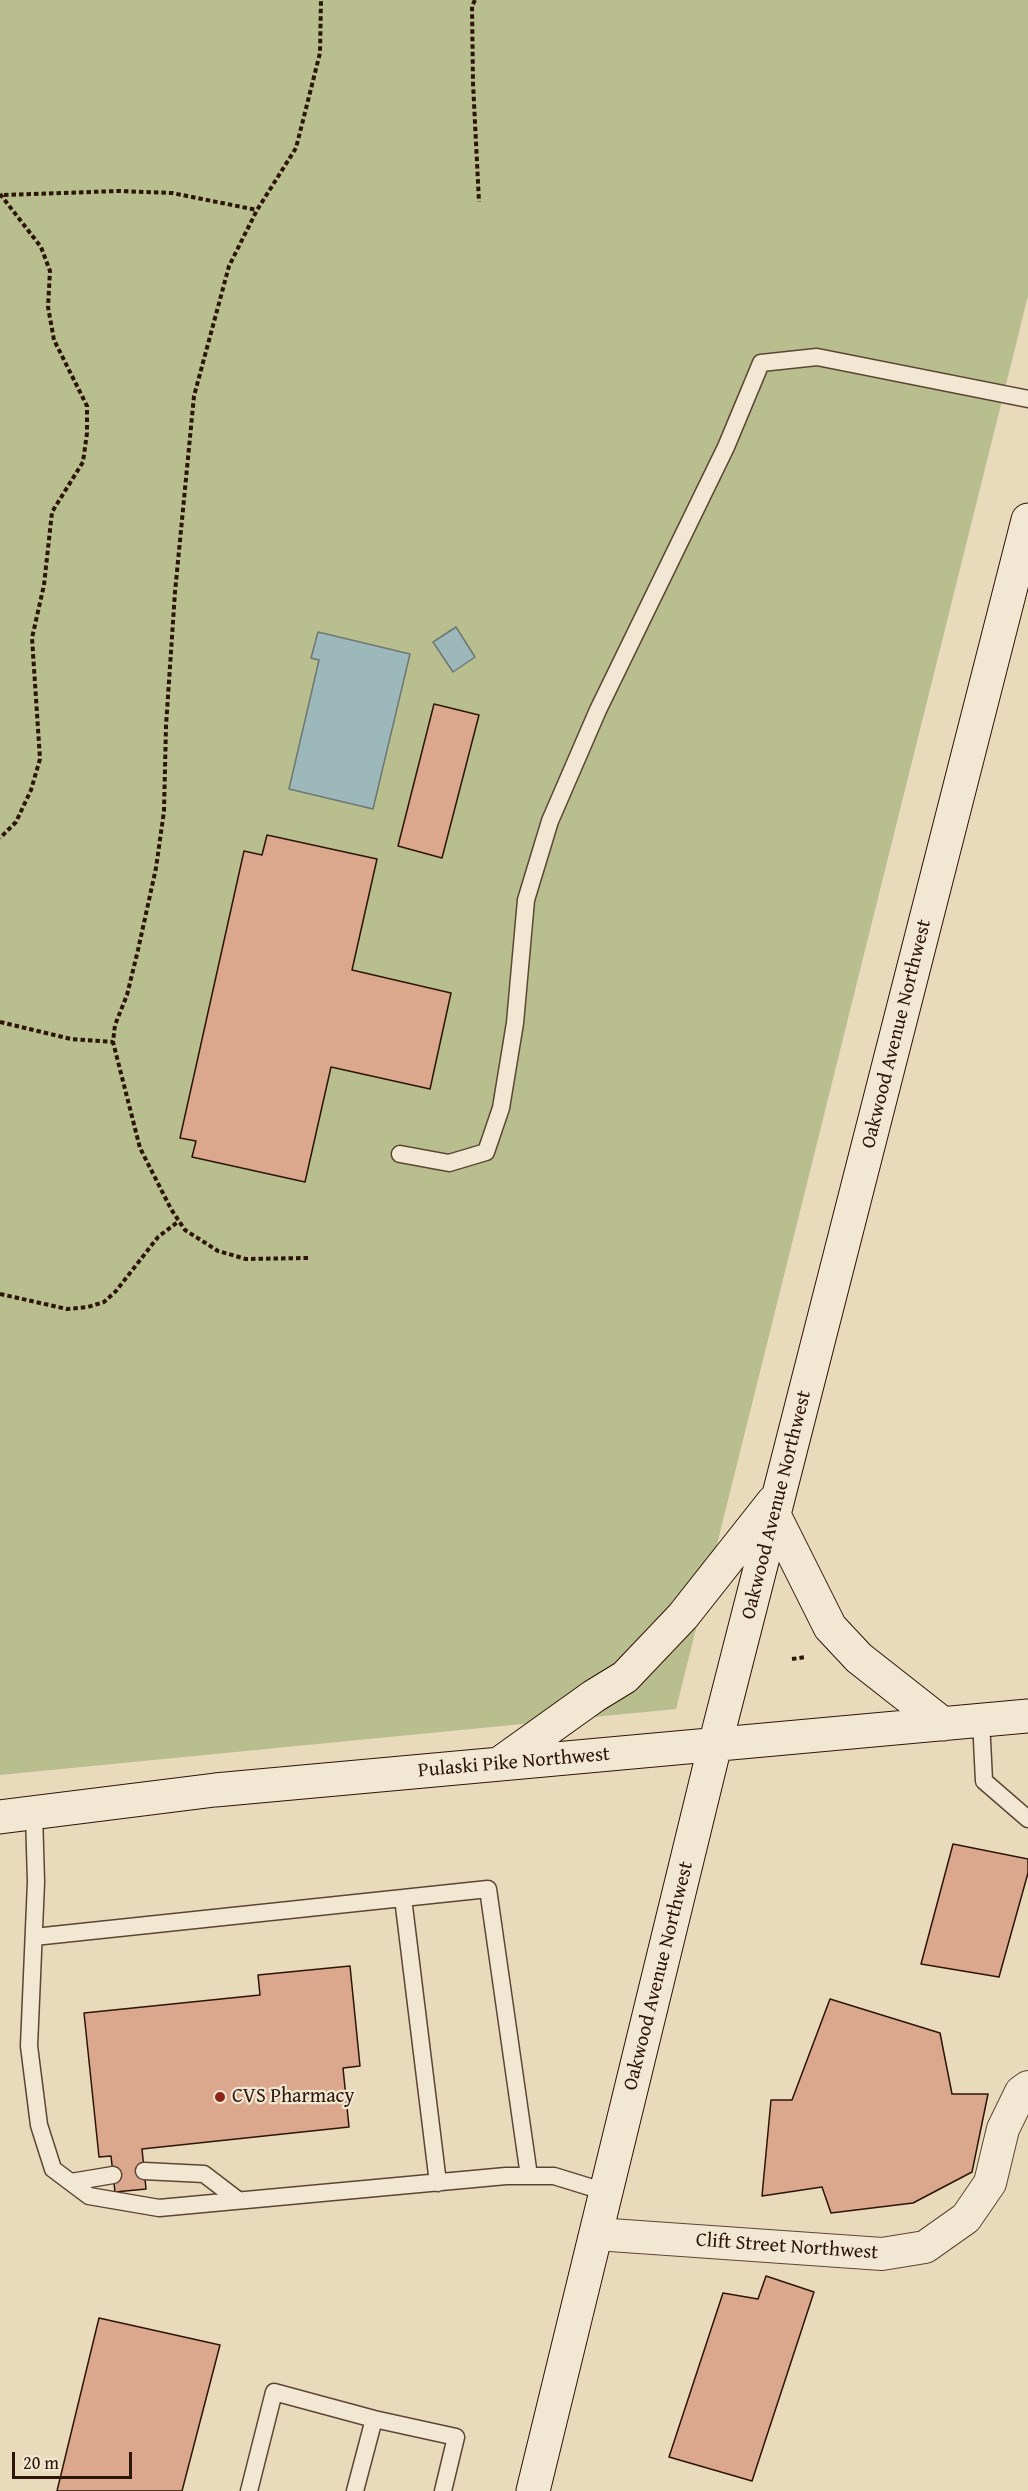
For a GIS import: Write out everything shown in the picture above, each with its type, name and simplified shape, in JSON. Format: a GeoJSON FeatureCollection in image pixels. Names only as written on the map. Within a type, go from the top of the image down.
{"type":"FeatureCollection","features":[{"type":"Feature","properties":{"kind":"street","name":"Oakwood Avenue Northwest"},"geometry":{"type":"LineString","coordinates":[[535,2491],[715,1745],[1028,520]]}},
{"type":"Feature","properties":{"kind":"street"},"geometry":{"type":"LineString","coordinates":[[499,1764],[594,1696],[625,1677],[683,1616],[777,1504],[830,1627],[859,1658],[943,1724]]}},
{"type":"Feature","properties":{"kind":"street","name":"Pulaski Pike Northwest"},"geometry":{"type":"LineString","coordinates":[[0,1817],[215,1790],[1028,1716]]}},
{"type":"Feature","properties":{"kind":"street","name":"Clift Street Northwest"},"geometry":{"type":"LineString","coordinates":[[596,2235],[882,2254],[926,2247],[966,2218],[990,2183],[1003,2129],[1021,2092],[1028,2087]]}},
{"type":"Feature","properties":{"kind":"lane"},"geometry":{"type":"LineString","coordinates":[[400,1154],[449,1163],[486,1152],[501,1108],[515,1023],[526,900],[549,821],[598,710],[726,447],[761,363],[817,357],[1028,399]]}},
{"type":"Feature","properties":{"kind":"lane"},"geometry":{"type":"LineString","coordinates":[[981,1720],[984,1781],[1028,1820]]}},
{"type":"Feature","properties":{"kind":"lane"},"geometry":{"type":"LineString","coordinates":[[34,1814],[36,1882],[29,2046],[39,2125],[53,2169],[89,2196],[159,2208],[506,2176],[554,2176],[606,2192]]}},
{"type":"Feature","properties":{"kind":"lane"},"geometry":{"type":"LineString","coordinates":[[34,1937],[488,1889],[529,2176]]}},
{"type":"Feature","properties":{"kind":"lane"},"geometry":{"type":"LineString","coordinates":[[403,1898],[438,2182]]}},
{"type":"Feature","properties":{"kind":"lane"},"geometry":{"type":"LineString","coordinates":[[144,2171],[204,2174],[238,2200]]}},
{"type":"Feature","properties":{"kind":"lane"},"geometry":{"type":"LineString","coordinates":[[71,2182],[113,2175]]}},
{"type":"Feature","properties":{"kind":"lane"},"geometry":{"type":"LineString","coordinates":[[249,2491],[274,2392],[374,2420],[456,2437],[443,2491]]}},
{"type":"Feature","properties":{"kind":"lane"},"geometry":{"type":"LineString","coordinates":[[355,2491],[374,2420]]}},
{"type":"Feature","properties":{"kind":"path"},"geometry":{"type":"LineString","coordinates":[[308,1258],[246,1259],[218,1251],[185,1230],[178,1221],[140,1148],[113,1042],[115,1025],[126,995],[154,878],[164,811],[166,726],[175,592],[194,396],[229,266],[257,210],[296,148],[320,52],[321,0]]}},
{"type":"Feature","properties":{"kind":"path"},"geometry":{"type":"LineString","coordinates":[[475,0],[472,6],[473,83],[479,202]]}},
{"type":"Feature","properties":{"kind":"path"},"geometry":{"type":"LineString","coordinates":[[2,195],[118,191],[172,193],[257,210]]}},
{"type":"Feature","properties":{"kind":"path"},"geometry":{"type":"LineString","coordinates":[[0,838],[16,822],[31,790],[40,759],[32,638],[44,585],[52,512],[83,462],[87,433],[87,406],[54,340],[48,307],[50,271],[41,247],[2,195]]}},
{"type":"Feature","properties":{"kind":"path"},"geometry":{"type":"LineString","coordinates":[[0,1022],[71,1039],[113,1042]]}},
{"type":"Feature","properties":{"kind":"path"},"geometry":{"type":"LineString","coordinates":[[0,1294],[67,1309],[88,1307],[104,1302],[116,1291],[158,1237],[178,1221]]}},
{"type":"Feature","properties":{"kind":"green space"},"geometry":{"type":"Polygon","coordinates":[[[0,0],[1028,0],[1028,296],[676,1709],[0,1775],[0,0]]]}},
{"type":"Feature","properties":{"kind":"water"},"geometry":{"type":"Polygon","coordinates":[[[456,627],[475,657],[453,672],[433,642],[456,627]]]}},
{"type":"Feature","properties":{"kind":"water"},"geometry":{"type":"Polygon","coordinates":[[[318,632],[410,654],[373,809],[289,789],[319,660],[311,658],[318,632]]]}},
{"type":"Feature","properties":{"kind":"building"},"geometry":{"type":"Polygon","coordinates":[[[434,704],[479,715],[442,858],[398,846],[434,704]]]}},
{"type":"Feature","properties":{"kind":"building"},"geometry":{"type":"Polygon","coordinates":[[[267,835],[377,859],[352,970],[451,993],[430,1089],[331,1067],[305,1182],[192,1157],[196,1141],[180,1138],[244,851],[262,855],[267,835]]]}},
{"type":"Feature","properties":{"kind":"building"},"geometry":{"type":"Polygon","coordinates":[[[953,1844],[1028,1859],[1028,1873],[999,1977],[921,1964],[953,1844]]]}},
{"type":"Feature","properties":{"kind":"building","name":"CVS Pharmacy"},"geometry":{"type":"Polygon","coordinates":[[[350,1966],[360,2066],[343,2068],[349,2127],[142,2149],[146,2189],[115,2192],[111,2156],[99,2157],[84,2013],[260,1995],[258,1975],[350,1966]]]}},
{"type":"Feature","properties":{"kind":"building"},"geometry":{"type":"Polygon","coordinates":[[[830,1999],[940,2033],[952,2094],[988,2094],[972,2172],[913,2203],[831,2213],[822,2187],[762,2196],[771,2100],[792,2100],[830,1999]]]}},
{"type":"Feature","properties":{"kind":"building"},"geometry":{"type":"Polygon","coordinates":[[[766,2276],[814,2292],[752,2481],[669,2457],[723,2293],[758,2299],[766,2276]]]}},
{"type":"Feature","properties":{"kind":"building"},"geometry":{"type":"Polygon","coordinates":[[[99,2318],[220,2345],[182,2491],[57,2491],[99,2318]]]}},
{"type":"Feature","properties":{"kind":"place","name":"CVS Pharmacy"},"geometry":{"type":"Point","coordinates":[220,2097]}}]}
